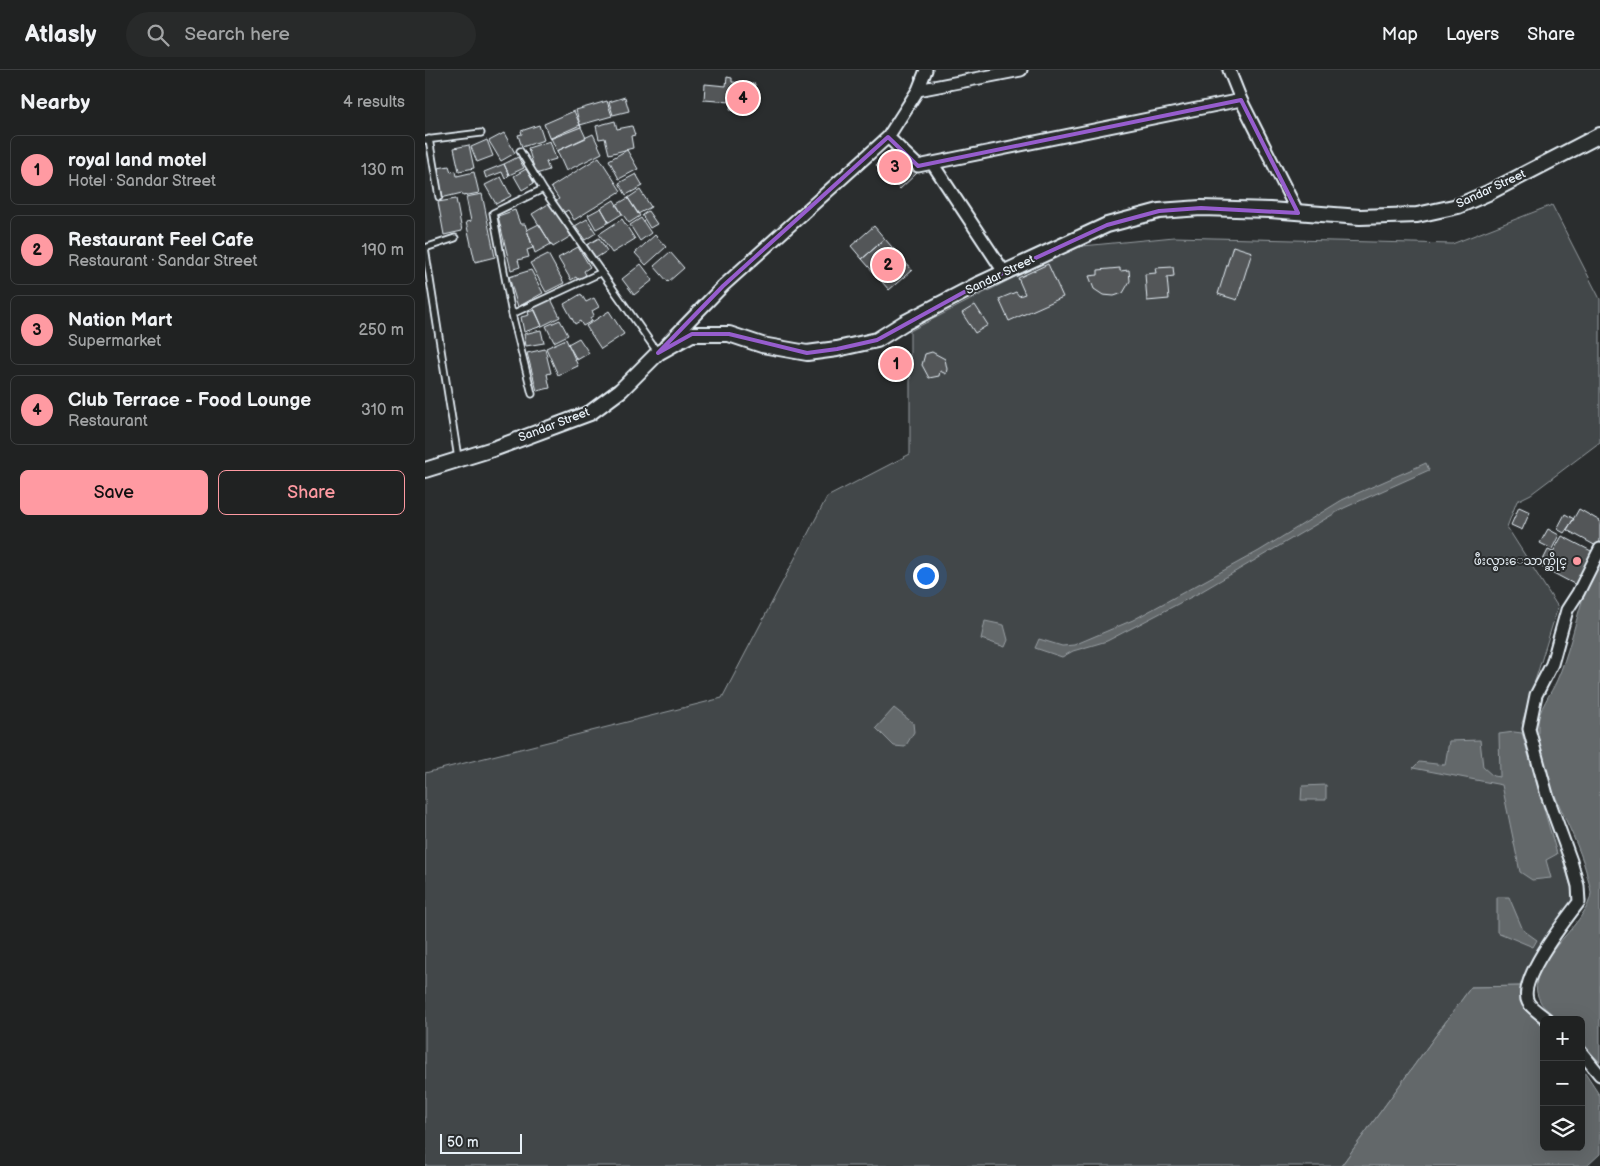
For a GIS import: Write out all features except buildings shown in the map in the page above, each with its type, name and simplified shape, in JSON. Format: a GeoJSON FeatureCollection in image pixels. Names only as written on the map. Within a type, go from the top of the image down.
{"type":"FeatureCollection","features":[{"type":"Feature","properties":{"kind":"street"},"geometry":{"type":"LineString","coordinates":[[658,353],[723,286],[888,137],[918,90],[926,70]]}},
{"type":"Feature","properties":{"kind":"street"},"geometry":{"type":"LineString","coordinates":[[918,90],[1021,70]]}},
{"type":"Feature","properties":{"kind":"street"},"geometry":{"type":"LineString","coordinates":[[1229,70],[1241,100],[1298,213]]}},
{"type":"Feature","properties":{"kind":"street"},"geometry":{"type":"LineString","coordinates":[[888,137],[918,166],[1241,100]]}},
{"type":"Feature","properties":{"kind":"street","name":"Sandar Street"},"geometry":{"type":"LineString","coordinates":[[425,470],[458,460],[590,412],[621,390],[658,353],[692,334],[729,334],[762,345],[807,353],[877,340],[904,323],[1004,272],[1107,225],[1159,211],[1201,208],[1361,217],[1417,215],[1458,206],[1600,135]]}},
{"type":"Feature","properties":{"kind":"street"},"geometry":{"type":"LineString","coordinates":[[931,163],[1004,272]]}},
{"type":"Feature","properties":{"kind":"street"},"geometry":{"type":"LineString","coordinates":[[1544,1016],[1528,1002],[1525,989],[1558,928],[1579,902],[1578,886],[1571,861],[1547,795],[1529,729],[1536,695],[1552,664],[1567,610],[1600,549]]}},
{"type":"Feature","properties":{"kind":"street"},"geometry":{"type":"LineString","coordinates":[[1585,1057],[1600,1075]]}},
{"type":"Feature","properties":{"kind":"lane"},"geometry":{"type":"LineString","coordinates":[[439,197],[427,140],[481,134]]}},
{"type":"Feature","properties":{"kind":"lane"},"geometry":{"type":"LineString","coordinates":[[520,150],[600,273],[658,353]]}},
{"type":"Feature","properties":{"kind":"lane"},"geometry":{"type":"LineString","coordinates":[[532,394],[512,314],[493,213],[543,188]]}},
{"type":"Feature","properties":{"kind":"lane"},"geometry":{"type":"LineString","coordinates":[[455,238],[425,248],[458,460]]}},
{"type":"Feature","properties":{"kind":"lane"},"geometry":{"type":"LineString","coordinates":[[512,314],[600,273]]}},
{"type":"Feature","properties":{"kind":"highlighted area"},"geometry":{"type":"Polygon","coordinates":[[[1241,100],[1298,213],[1201,208],[1159,211],[1107,225],[977,285],[877,340],[837,349],[807,353],[729,334],[692,334],[658,353],[723,286],[888,137],[918,166],[1241,100]]]}},
{"type":"Feature","properties":{"kind":"shaded area"},"geometry":{"type":"Polygon","coordinates":[[[1552,205],[1600,299],[1600,442],[1531,494],[1517,501],[1507,527],[1558,607],[1522,723],[1575,900],[1524,986],[1471,987],[1341,1166],[425,1166],[425,773],[722,698],[827,497],[910,454],[910,331],[1073,247],[1174,237],[1452,244],[1552,205]]]}},
{"type":"Feature","properties":{"kind":"shaded area"},"geometry":{"type":"Polygon","coordinates":[[[1426,463],[1429,470],[1344,508],[1197,594],[1107,641],[1073,651],[1062,657],[1035,648],[1039,639],[1062,646],[1074,645],[1133,620],[1259,551],[1342,500],[1426,463]]]}},
{"type":"Feature","properties":{"kind":"shaded area"},"geometry":{"type":"Polygon","coordinates":[[[1600,551],[1600,1062],[1585,1047],[1585,1016],[1554,1016],[1541,1004],[1536,987],[1539,973],[1546,959],[1579,920],[1587,906],[1591,893],[1580,854],[1556,799],[1543,761],[1538,725],[1542,707],[1557,680],[1568,651],[1582,601],[1581,588],[1600,551]]]}},
{"type":"Feature","properties":{"kind":"shaded area"},"geometry":{"type":"Polygon","coordinates":[[[985,621],[1004,625],[1008,640],[1005,647],[981,639],[985,621]]]}},
{"type":"Feature","properties":{"kind":"shaded area"},"geometry":{"type":"Polygon","coordinates":[[[894,708],[913,723],[914,732],[905,747],[894,746],[876,728],[894,708]]]}},
{"type":"Feature","properties":{"kind":"shaded area"},"geometry":{"type":"Polygon","coordinates":[[[1522,733],[1557,854],[1546,860],[1551,878],[1532,880],[1520,872],[1502,785],[1413,768],[1419,762],[1445,765],[1449,741],[1480,740],[1483,767],[1493,776],[1500,777],[1499,734],[1522,733]]]}},
{"type":"Feature","properties":{"kind":"shaded area"},"geometry":{"type":"Polygon","coordinates":[[[1326,785],[1326,800],[1301,800],[1302,786],[1326,785]]]}},
{"type":"Feature","properties":{"kind":"shaded area"},"geometry":{"type":"Polygon","coordinates":[[[1497,897],[1509,897],[1523,930],[1537,940],[1533,947],[1497,932],[1497,897]]]}},
{"type":"Feature","properties":{"kind":"shaded area"},"geometry":{"type":"Polygon","coordinates":[[[1524,986],[1525,1010],[1540,1023],[1540,1151],[1585,1151],[1585,1073],[1600,1096],[1600,1154],[1587,1166],[1341,1166],[1471,987],[1524,986]]]}},
{"type":"Feature","properties":{"kind":"place","name":"Club Terrace - Food Lounge"},"geometry":{"type":"Point","coordinates":[743,98]}},
{"type":"Feature","properties":{"kind":"place","name":"Nation Mart"},"geometry":{"type":"Point","coordinates":[895,167]}},
{"type":"Feature","properties":{"kind":"place","name":"Restaurant Feel Cafe"},"geometry":{"type":"Point","coordinates":[888,265]}},
{"type":"Feature","properties":{"kind":"place","name":"royal land motel"},"geometry":{"type":"Point","coordinates":[896,364]}},
{"type":"Feature","properties":{"kind":"place","name":"ဖီးလ္စားေသာက္ဆိုင္"},"geometry":{"type":"Point","coordinates":[1577,561]}}]}
